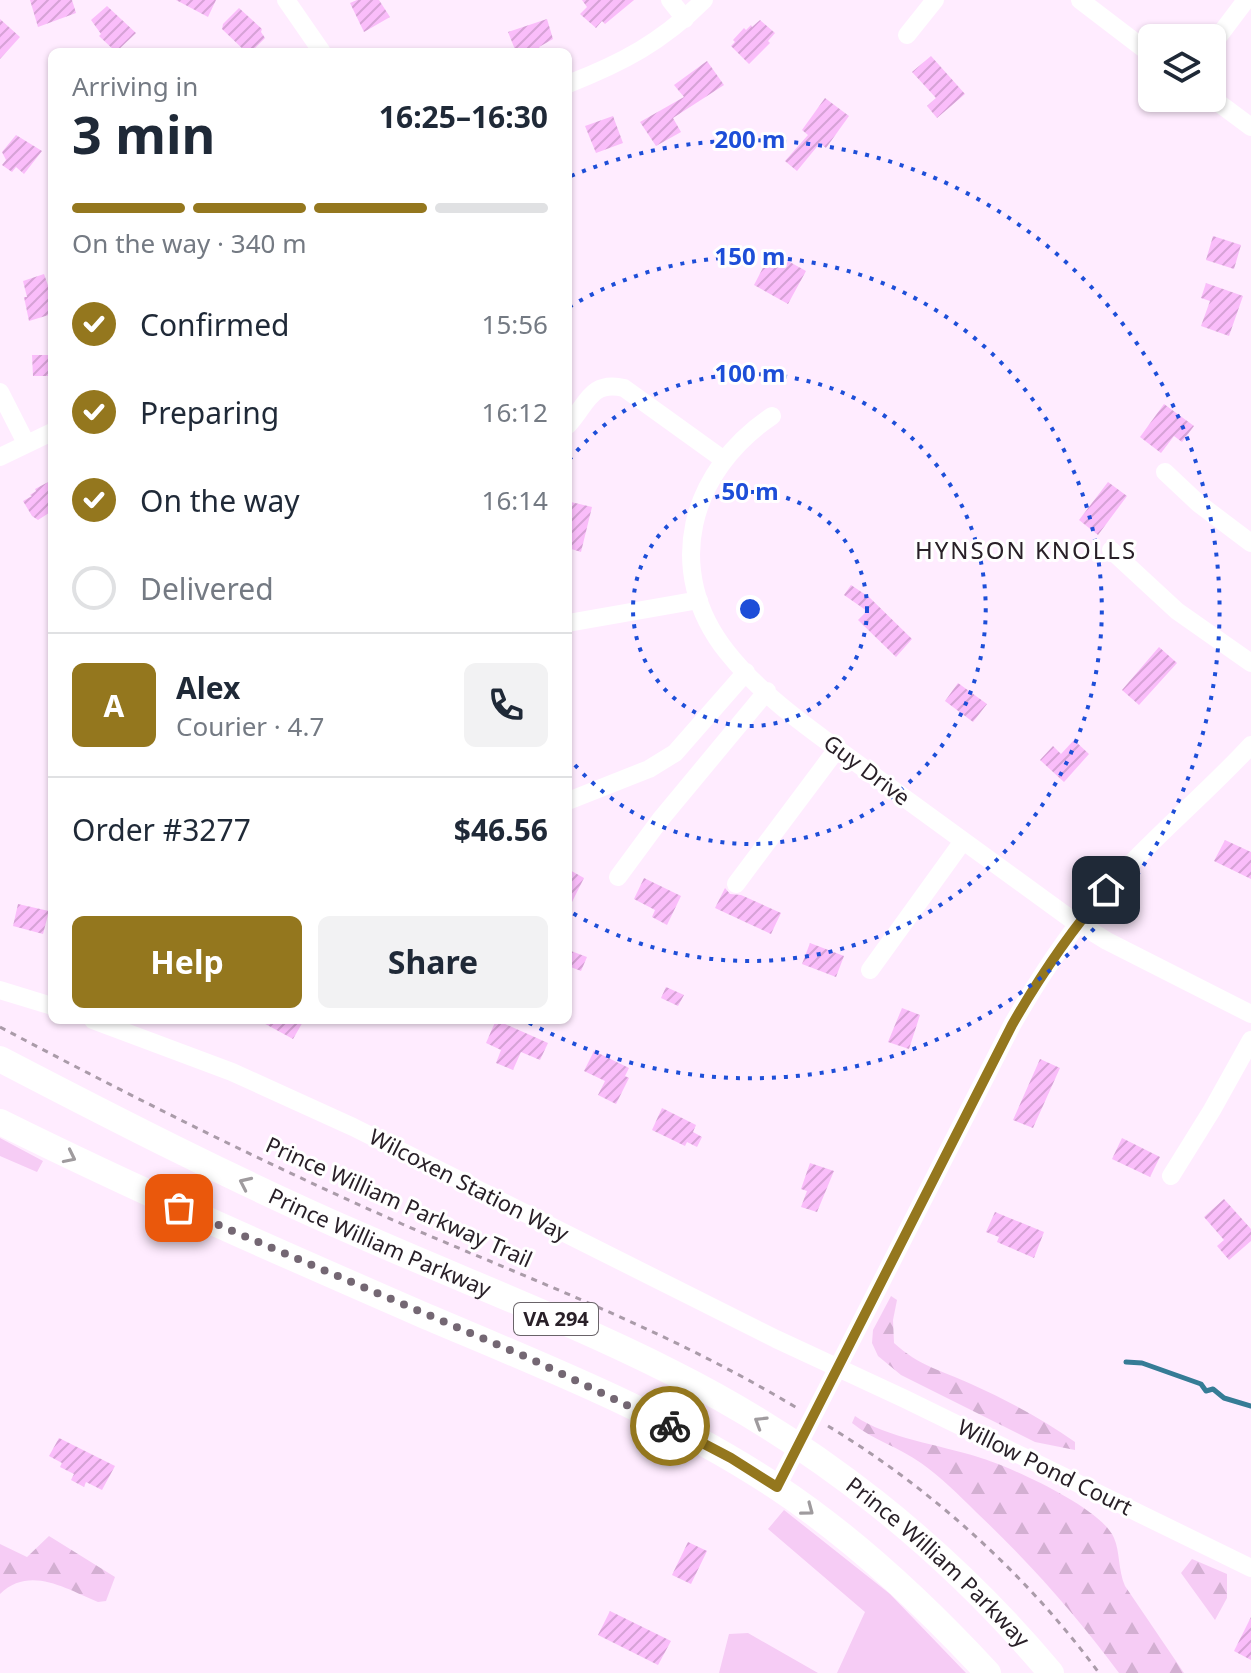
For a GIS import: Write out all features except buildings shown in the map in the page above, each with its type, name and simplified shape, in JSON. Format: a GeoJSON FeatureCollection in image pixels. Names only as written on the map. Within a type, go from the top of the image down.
{"type":"FeatureCollection","features":[{"type":"Feature","properties":{"kind":"highway","name":"Prince William Parkway"},"geometry":{"type":"LineString","coordinates":[[0,1059],[242,1182],[618,1346],[702,1389],[798,1445],[852,1483],[912,1532],[1019,1635],[1051,1673]]}},
{"type":"Feature","properties":{"kind":"highway","name":"Prince William Parkway"},"geometry":{"type":"LineString","coordinates":[[0,1122],[230,1231],[596,1389],[681,1431],[777,1487],[818,1517],[901,1586],[988,1673]]}},
{"type":"Feature","properties":{"kind":"street"},"geometry":{"type":"LineString","coordinates":[[286,0],[319,48]]}},
{"type":"Feature","properties":{"kind":"street"},"geometry":{"type":"LineString","coordinates":[[670,0],[685,19]]}},
{"type":"Feature","properties":{"kind":"street"},"geometry":{"type":"LineString","coordinates":[[572,82],[645,49],[685,19],[704,0]]}},
{"type":"Feature","properties":{"kind":"street"},"geometry":{"type":"LineString","coordinates":[[907,35],[935,0]]}},
{"type":"Feature","properties":{"kind":"street"},"geometry":{"type":"LineString","coordinates":[[1080,0],[1138,44]]}},
{"type":"Feature","properties":{"kind":"street"},"geometry":{"type":"LineString","coordinates":[[1226,26],[1246,0]]}},
{"type":"Feature","properties":{"kind":"street"},"geometry":{"type":"LineString","coordinates":[[1226,108],[1251,127]]}},
{"type":"Feature","properties":{"kind":"street"},"geometry":{"type":"LineString","coordinates":[[572,420],[594,391],[613,385],[624,388],[724,460]]}},
{"type":"Feature","properties":{"kind":"street"},"geometry":{"type":"LineString","coordinates":[[0,392],[26,443]]}},
{"type":"Feature","properties":{"kind":"street","name":"Guy Drive"},"geometry":{"type":"LineString","coordinates":[[772,416],[738,443],[724,460],[704,492],[694,521],[691,559],[699,600],[727,652],[767,691],[837,749],[1078,924],[1251,1014]]}},
{"type":"Feature","properties":{"kind":"street"},"geometry":{"type":"LineString","coordinates":[[0,457],[48,434]]}},
{"type":"Feature","properties":{"kind":"street"},"geometry":{"type":"LineString","coordinates":[[1165,472],[1198,503],[1251,543]]}},
{"type":"Feature","properties":{"kind":"street"},"geometry":{"type":"LineString","coordinates":[[1111,550],[1177,611],[1251,663]]}},
{"type":"Feature","properties":{"kind":"street"},"geometry":{"type":"LineString","coordinates":[[572,622],[699,600]]}},
{"type":"Feature","properties":{"kind":"street"},"geometry":{"type":"LineString","coordinates":[[572,799],[649,769],[675,753],[746,672]]}},
{"type":"Feature","properties":{"kind":"street"},"geometry":{"type":"LineString","coordinates":[[618,877],[767,691]]}},
{"type":"Feature","properties":{"kind":"street"},"geometry":{"type":"LineString","coordinates":[[777,1487],[1012,1025],[1038,980],[1078,924],[1127,867],[1251,745]]}},
{"type":"Feature","properties":{"kind":"street"},"geometry":{"type":"LineString","coordinates":[[736,884],[837,749]]}},
{"type":"Feature","properties":{"kind":"street"},"geometry":{"type":"LineString","coordinates":[[870,970],[963,841]]}},
{"type":"Feature","properties":{"kind":"street"},"geometry":{"type":"LineString","coordinates":[[0,990],[48,1005]]}},
{"type":"Feature","properties":{"kind":"street","name":"Wilcoxen Station Way"},"geometry":{"type":"LineString","coordinates":[[104,1024],[232,1072],[353,1127],[838,1368]]}},
{"type":"Feature","properties":{"kind":"street"},"geometry":{"type":"LineString","coordinates":[[1171,1176],[1251,1040]]}},
{"type":"Feature","properties":{"kind":"street","name":"Willow Pond Court"},"geometry":{"type":"LineString","coordinates":[[838,1368],[1251,1568]]}},
{"type":"Feature","properties":{"kind":"path","name":"Prince William Parkway Trail"},"geometry":{"type":"LineString","coordinates":[[0,1027],[224,1141],[401,1223],[642,1325],[714,1360],[787,1402]]}},
{"type":"Feature","properties":{"kind":"path"},"geometry":{"type":"LineString","coordinates":[[830,1427],[887,1463],[969,1532],[1036,1598],[1099,1673]]}},
{"type":"Feature","properties":{"kind":"green space"},"geometry":{"type":"Polygon","coordinates":[[[0,1138],[43,1161],[37,1172],[0,1156],[0,1138]]]}},
{"type":"Feature","properties":{"kind":"green space"},"geometry":{"type":"Polygon","coordinates":[[[891,1296],[897,1300],[893,1320],[894,1343],[903,1351],[1011,1403],[1075,1442],[1075,1450],[1035,1442],[901,1375],[878,1356],[872,1343],[873,1330],[891,1296]]]}},
{"type":"Feature","properties":{"kind":"green space"},"geometry":{"type":"Polygon","coordinates":[[[855,1416],[882,1430],[1011,1469],[1092,1514],[1114,1538],[1125,1586],[1184,1673],[1119,1673],[1051,1590],[963,1499],[921,1463],[852,1423],[855,1416]]]}},
{"type":"Feature","properties":{"kind":"green space"},"geometry":{"type":"Polygon","coordinates":[[[784,1510],[890,1594],[966,1673],[837,1673],[865,1612],[768,1529],[784,1510]]]}},
{"type":"Feature","properties":{"kind":"green space"},"geometry":{"type":"Polygon","coordinates":[[[49,1536],[115,1577],[106,1601],[98,1602],[61,1586],[36,1580],[12,1585],[0,1594],[0,1544],[27,1557],[49,1536]]]}},
{"type":"Feature","properties":{"kind":"green space"},"geometry":{"type":"Polygon","coordinates":[[[1192,1559],[1227,1574],[1227,1598],[1215,1620],[1181,1573],[1192,1559]]]}},
{"type":"Feature","properties":{"kind":"green space"},"geometry":{"type":"Polygon","coordinates":[[[748,1633],[818,1673],[719,1673],[729,1634],[748,1633]]]}},
{"type":"Feature","properties":{"kind":"waterway"},"geometry":{"type":"LineString","coordinates":[[1126,1362],[1142,1363],[1201,1384],[1206,1391],[1213,1389],[1224,1398],[1251,1406]]}},
{"type":"Feature","properties":{"kind":"way so far"},"geometry":{"type":"LineString","coordinates":[[179,1208],[531,1359],[670,1426]]}},
{"type":"Feature","properties":{"kind":"district","name":"HYNSON KNOLLS"},"geometry":{"type":"Point","coordinates":[1026,551]}},
{"type":"Feature","properties":{"kind":"route"},"geometry":{"type":"LineString","coordinates":[[670,1426],[731,1458],[777,1487],[1012,1025],[1067,938],[1106,890]]}}]}
